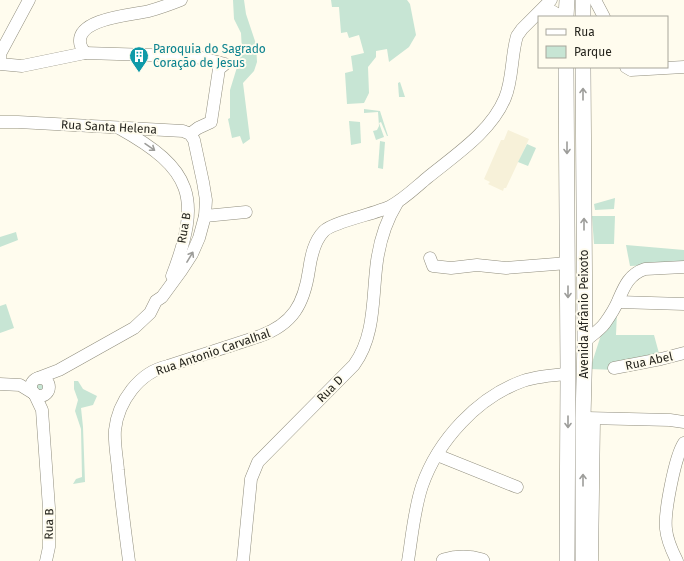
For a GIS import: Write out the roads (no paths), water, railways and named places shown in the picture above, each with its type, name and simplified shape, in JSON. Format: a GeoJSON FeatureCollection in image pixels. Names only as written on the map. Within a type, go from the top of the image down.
{"type":"FeatureCollection","features":[{"type":"Feature","properties":{"kind":"main road"},"geometry":{"type":"LineString","coordinates":[[566,16],[567,0]]}},
{"type":"Feature","properties":{"kind":"main road"},"geometry":{"type":"LineString","coordinates":[[583,0],[583,16]]}},
{"type":"Feature","properties":{"kind":"main road","name":"Avenida Afrânio Peixoto"},"geometry":{"type":"LineString","coordinates":[[566,68],[568,263],[567,561]]}},
{"type":"Feature","properties":{"kind":"main road","name":"Avenida Afrânio Peixoto"},"geometry":{"type":"LineString","coordinates":[[583,68],[584,341],[589,418],[584,561]]}},
{"type":"Feature","properties":{"kind":"main road"},"geometry":{"type":"LineString","coordinates":[[560,561],[567,544]]}},
{"type":"Feature","properties":{"kind":"main road"},"geometry":{"type":"LineString","coordinates":[[444,561],[452,558],[464,557],[478,560]]}},
{"type":"Feature","properties":{"kind":"street"},"geometry":{"type":"LineString","coordinates":[[29,0],[0,54],[0,62],[22,66],[85,53],[156,54],[202,58],[225,64],[219,69],[210,124],[198,128],[190,134]]}},
{"type":"Feature","properties":{"kind":"street"},"geometry":{"type":"LineString","coordinates":[[85,53],[81,46],[80,39],[95,22],[150,11],[181,0]]}},
{"type":"Feature","properties":{"kind":"street","name":"Rua Antonio Carvalhal"},"geometry":{"type":"LineString","coordinates":[[129,561],[115,434],[120,411],[133,388],[159,368],[260,336],[279,327],[294,312],[302,299],[307,284],[312,252],[323,232],[332,226],[379,211],[397,203],[465,146],[492,120],[505,96],[518,36],[522,28],[551,0]]}},
{"type":"Feature","properties":{"kind":"street"},"geometry":{"type":"LineString","coordinates":[[594,0],[603,16]]}},
{"type":"Feature","properties":{"kind":"street"},"geometry":{"type":"LineString","coordinates":[[540,12],[550,10],[560,16]]}},
{"type":"Feature","properties":{"kind":"street"},"geometry":{"type":"LineString","coordinates":[[668,68],[684,67]]}},
{"type":"Feature","properties":{"kind":"street"},"geometry":{"type":"LineString","coordinates":[[628,68],[631,70],[666,68]]}},
{"type":"Feature","properties":{"kind":"street","name":"Rua Santa Helena"},"geometry":{"type":"LineString","coordinates":[[0,122],[183,130],[190,134]]}},
{"type":"Feature","properties":{"kind":"street","name":"Rua B"},"geometry":{"type":"LineString","coordinates":[[20,385],[59,370],[134,328],[150,313],[156,301],[162,297],[176,267],[189,217],[188,202],[181,178],[175,169],[153,149],[117,127]]}},
{"type":"Feature","properties":{"kind":"street","name":"Rua B"},"geometry":{"type":"LineString","coordinates":[[167,288],[192,254],[206,216],[204,182],[194,140],[190,134]]}},
{"type":"Feature","properties":{"kind":"street","name":"Rua D"},"geometry":{"type":"LineString","coordinates":[[243,561],[251,479],[254,470],[264,457],[354,365],[363,351],[370,324],[380,245],[386,223],[397,203]]}},
{"type":"Feature","properties":{"kind":"street"},"geometry":{"type":"LineString","coordinates":[[206,216],[246,212]]}},
{"type":"Feature","properties":{"kind":"street"},"geometry":{"type":"LineString","coordinates":[[184,237],[198,241]]}},
{"type":"Feature","properties":{"kind":"street"},"geometry":{"type":"LineString","coordinates":[[430,258],[432,266],[452,268],[477,265],[506,268],[568,263]]}},
{"type":"Feature","properties":{"kind":"street"},"geometry":{"type":"LineString","coordinates":[[584,341],[597,332],[606,322],[618,302],[620,294],[628,280],[638,271],[684,267]]}},
{"type":"Feature","properties":{"kind":"street"},"geometry":{"type":"LineString","coordinates":[[618,302],[684,304]]}},
{"type":"Feature","properties":{"kind":"street","name":"Rua Abel"},"geometry":{"type":"LineString","coordinates":[[614,368],[684,353]]}},
{"type":"Feature","properties":{"kind":"street"},"geometry":{"type":"LineString","coordinates":[[42,410],[49,389],[59,370]]}},
{"type":"Feature","properties":{"kind":"street"},"geometry":{"type":"LineString","coordinates":[[408,561],[422,487],[427,473],[453,432],[472,412],[499,392],[525,380],[546,375],[568,374]]}},
{"type":"Feature","properties":{"kind":"street"},"geometry":{"type":"LineString","coordinates":[[33,393],[31,385],[37,378],[47,380],[49,389]]}},
{"type":"Feature","properties":{"kind":"street"},"geometry":{"type":"LineString","coordinates":[[0,384],[20,385],[38,395],[43,395],[49,389]]}},
{"type":"Feature","properties":{"kind":"street","name":"Rua B"},"geometry":{"type":"LineString","coordinates":[[33,393],[42,410],[49,508],[48,547],[46,561]]}},
{"type":"Feature","properties":{"kind":"street"},"geometry":{"type":"LineString","coordinates":[[592,561],[589,418],[670,420],[684,422]]}},
{"type":"Feature","properties":{"kind":"street"},"geometry":{"type":"LineString","coordinates":[[677,561],[672,552],[668,537],[665,516],[677,459],[684,443]]}},
{"type":"Feature","properties":{"kind":"street"},"geometry":{"type":"LineString","coordinates":[[438,455],[517,487]]}},
{"type":"Feature","properties":{"kind":"place","name":"Paroquia do Sagrado Coração de Jesus"},"geometry":{"type":"Point","coordinates":[139,73]}}]}
